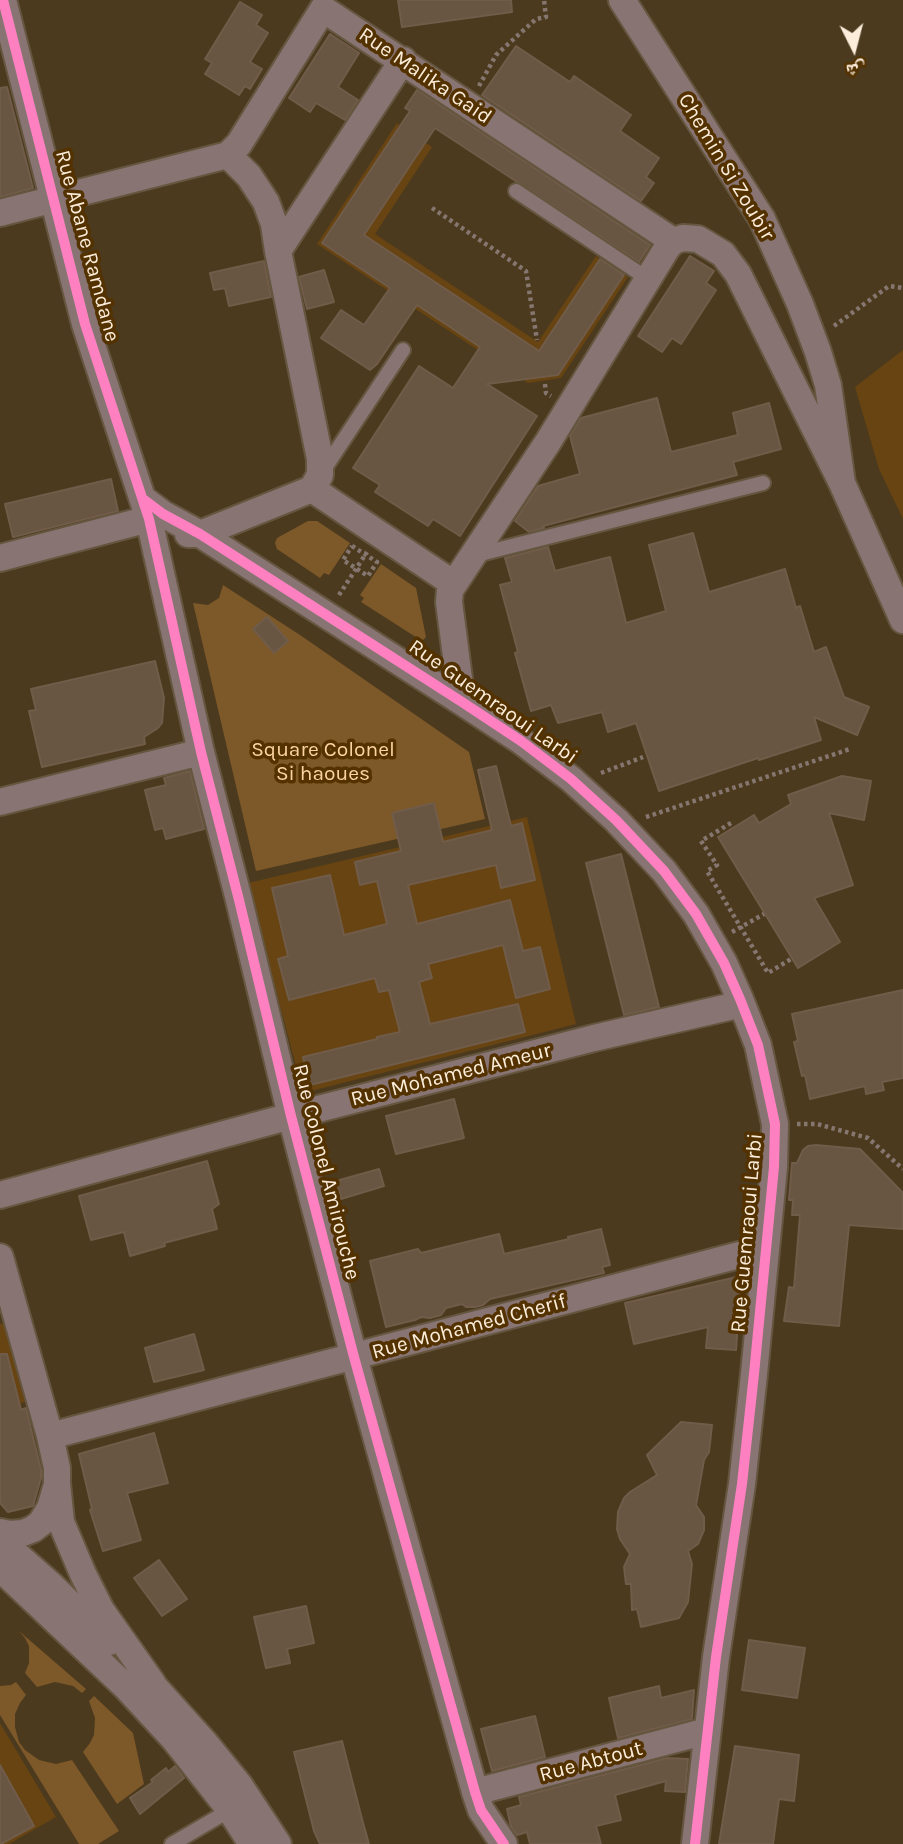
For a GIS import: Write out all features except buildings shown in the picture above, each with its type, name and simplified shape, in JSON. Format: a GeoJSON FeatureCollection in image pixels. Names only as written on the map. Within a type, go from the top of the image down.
{"type":"FeatureCollection","features":[{"type":"Feature","properties":{"kind":"street","name":"Chemin Si Zoubir"},"geometry":{"type":"LineString","coordinates":[[622,0],[762,219],[818,352],[828,385],[842,483],[903,620]]}},
{"type":"Feature","properties":{"kind":"street","name":"Rue Abane Ramdane"},"geometry":{"type":"LineString","coordinates":[[7,4],[85,324],[146,509]]}},
{"type":"Feature","properties":{"kind":"street","name":"Rue Malika Gaid"},"geometry":{"type":"LineString","coordinates":[[228,155],[239,144],[323,9],[402,60],[670,245]]}},
{"type":"Feature","properties":{"kind":"street"},"geometry":{"type":"LineString","coordinates":[[278,251],[402,60]]}},
{"type":"Feature","properties":{"kind":"street"},"geometry":{"type":"LineString","coordinates":[[0,213],[228,155],[249,176],[266,202],[274,224],[317,446],[316,482]]}},
{"type":"Feature","properties":{"kind":"street"},"geometry":{"type":"LineString","coordinates":[[462,702],[449,603],[450,590],[548,442],[670,245],[683,238],[698,239],[723,254],[738,274],[842,483]]}},
{"type":"Feature","properties":{"kind":"street"},"geometry":{"type":"LineString","coordinates":[[161,570],[164,550],[175,538],[186,534],[200,534],[316,482]]}},
{"type":"Feature","properties":{"kind":"street"},"geometry":{"type":"LineString","coordinates":[[316,482],[454,584]]}},
{"type":"Feature","properties":{"kind":"street"},"geometry":{"type":"LineString","coordinates":[[0,558],[146,509]]}},
{"type":"Feature","properties":{"kind":"street","name":"Rue Guemraoui Larbi"},"geometry":{"type":"LineString","coordinates":[[146,509],[163,513],[200,534],[522,741],[571,779],[621,825],[664,871],[696,914],[724,963],[742,1004],[758,1045],[775,1124],[774,1167],[741,1484],[707,1731],[695,1844]]}},
{"type":"Feature","properties":{"kind":"street","name":"Rue Colonel Amirouche"},"geometry":{"type":"LineString","coordinates":[[146,509],[201,751],[354,1357],[475,1792],[481,1810],[504,1844]]}},
{"type":"Feature","properties":{"kind":"street"},"geometry":{"type":"LineString","coordinates":[[0,802],[201,751]]}},
{"type":"Feature","properties":{"kind":"street","name":"Rue Mohamed Ameur"},"geometry":{"type":"LineString","coordinates":[[0,1195],[594,1038],[742,1004]]}},
{"type":"Feature","properties":{"kind":"street","name":"Rue Mohamed Cherif"},"geometry":{"type":"LineString","coordinates":[[50,1436],[766,1248]]}},
{"type":"Feature","properties":{"kind":"street"},"geometry":{"type":"LineString","coordinates":[[0,1257],[50,1436],[57,1468],[61,1522],[101,1610],[153,1684]]}},
{"type":"Feature","properties":{"kind":"street"},"geometry":{"type":"LineString","coordinates":[[0,1532],[23,1533],[41,1523],[50,1508],[57,1483]]}},
{"type":"Feature","properties":{"kind":"street"},"geometry":{"type":"LineString","coordinates":[[0,1540],[51,1585],[153,1684],[240,1786],[278,1844]]}},
{"type":"Feature","properties":{"kind":"street"},"geometry":{"type":"LineString","coordinates":[[0,1568],[134,1696],[174,1739],[230,1810],[252,1844]]}},
{"type":"Feature","properties":{"kind":"street","name":"Rue Abtout"},"geometry":{"type":"LineString","coordinates":[[475,1792],[707,1731]]}},
{"type":"Feature","properties":{"kind":"lane"},"geometry":{"type":"LineString","coordinates":[[516,191],[648,279]]}},
{"type":"Feature","properties":{"kind":"lane"},"geometry":{"type":"LineString","coordinates":[[316,482],[403,350]]}},
{"type":"Feature","properties":{"kind":"lane"},"geometry":{"type":"LineString","coordinates":[[473,556],[763,483]]}},
{"type":"Feature","properties":{"kind":"lane"},"geometry":{"type":"LineString","coordinates":[[172,1844],[230,1810]]}},
{"type":"Feature","properties":{"kind":"path"},"geometry":{"type":"LineString","coordinates":[[468,105],[496,55],[536,19],[546,18],[544,0]]}},
{"type":"Feature","properties":{"kind":"path"},"geometry":{"type":"LineString","coordinates":[[432,208],[526,271],[537,340]]}},
{"type":"Feature","properties":{"kind":"path"},"geometry":{"type":"LineString","coordinates":[[832,328],[889,286],[903,288]]}},
{"type":"Feature","properties":{"kind":"path"},"geometry":{"type":"LineString","coordinates":[[352,546],[343,560],[356,569],[368,576],[377,562]]}},
{"type":"Feature","properties":{"kind":"path"},"geometry":{"type":"LineString","coordinates":[[327,615],[365,554]]}},
{"type":"Feature","properties":{"kind":"path"},"geometry":{"type":"LineString","coordinates":[[621,825],[850,749]]}},
{"type":"Feature","properties":{"kind":"path"},"geometry":{"type":"LineString","coordinates":[[623,763],[643,757]]}},
{"type":"Feature","properties":{"kind":"path"},"geometry":{"type":"LineString","coordinates":[[732,823],[701,841],[717,865],[707,871],[712,884],[768,973],[791,959]]}},
{"type":"Feature","properties":{"kind":"path"},"geometry":{"type":"LineString","coordinates":[[747,923],[764,914]]}},
{"type":"Feature","properties":{"kind":"path"},"geometry":{"type":"LineString","coordinates":[[758,971],[764,968]]}},
{"type":"Feature","properties":{"kind":"path"},"geometry":{"type":"LineString","coordinates":[[817,1124],[868,1138],[903,1169]]}},
{"type":"Feature","properties":{"kind":"shaded area"},"geometry":{"type":"Polygon","coordinates":[[[397,123],[432,147],[375,234],[538,342],[596,256],[628,277],[561,378],[528,383],[317,244],[397,123]]]}},
{"type":"Feature","properties":{"kind":"shaded area"},"geometry":{"type":"Polygon","coordinates":[[[903,350],[903,519],[879,469],[855,387],[903,350]]]}},
{"type":"Feature","properties":{"kind":"shaded area"},"geometry":{"type":"Polygon","coordinates":[[[527,817],[576,1024],[303,1093],[248,883],[527,817]]]}},
{"type":"Feature","properties":{"kind":"shaded area"},"geometry":{"type":"Polygon","coordinates":[[[4,1323],[25,1402],[0,1409],[0,1324],[4,1323]]]}},
{"type":"Feature","properties":{"kind":"shaded area"},"geometry":{"type":"Polygon","coordinates":[[[0,1723],[56,1817],[9,1844],[0,1844],[0,1723]]]}},
{"type":"Feature","properties":{"kind":"green space"},"geometry":{"type":"Polygon","coordinates":[[[308,521],[317,521],[350,543],[329,575],[324,573],[320,578],[277,549],[275,543],[277,538],[308,521]]]}},
{"type":"Feature","properties":{"kind":"green space"},"geometry":{"type":"Polygon","coordinates":[[[381,564],[416,588],[426,637],[422,641],[361,602],[364,598],[360,595],[381,564]]]}},
{"type":"Feature","properties":{"kind":"green space","name":"Square Colonel Si haoues"},"geometry":{"type":"Polygon","coordinates":[[[223,585],[469,752],[485,819],[256,871],[193,603],[208,605],[219,598],[223,585]]]}},
{"type":"Feature","properties":{"kind":"green space"},"geometry":{"type":"Polygon","coordinates":[[[19,1631],[86,1689],[82,1693],[73,1686],[55,1682],[37,1687],[25,1673],[29,1663],[29,1646],[19,1631]]]}},
{"type":"Feature","properties":{"kind":"green space"},"geometry":{"type":"Polygon","coordinates":[[[16,1682],[26,1695],[15,1714],[19,1742],[39,1760],[56,1764],[72,1760],[119,1831],[98,1844],[79,1844],[0,1715],[0,1686],[16,1682]]]}},
{"type":"Feature","properties":{"kind":"green space"},"geometry":{"type":"Polygon","coordinates":[[[94,1696],[133,1733],[144,1784],[117,1804],[83,1752],[94,1735],[95,1718],[89,1701],[94,1696]]]}},
{"type":"Feature","properties":{"kind":"cycle path"},"geometry":{"type":"LineString","coordinates":[[3,0],[85,324],[149,519],[201,752],[354,1357],[475,1792],[481,1810],[504,1844]]}},
{"type":"Feature","properties":{"kind":"cycle path"},"geometry":{"type":"LineString","coordinates":[[143,499],[462,702],[521,741],[571,779],[616,820],[664,871],[696,914],[724,963],[740,999],[758,1045],[775,1124],[774,1167],[742,1484],[716,1657],[695,1844]]}}]}
